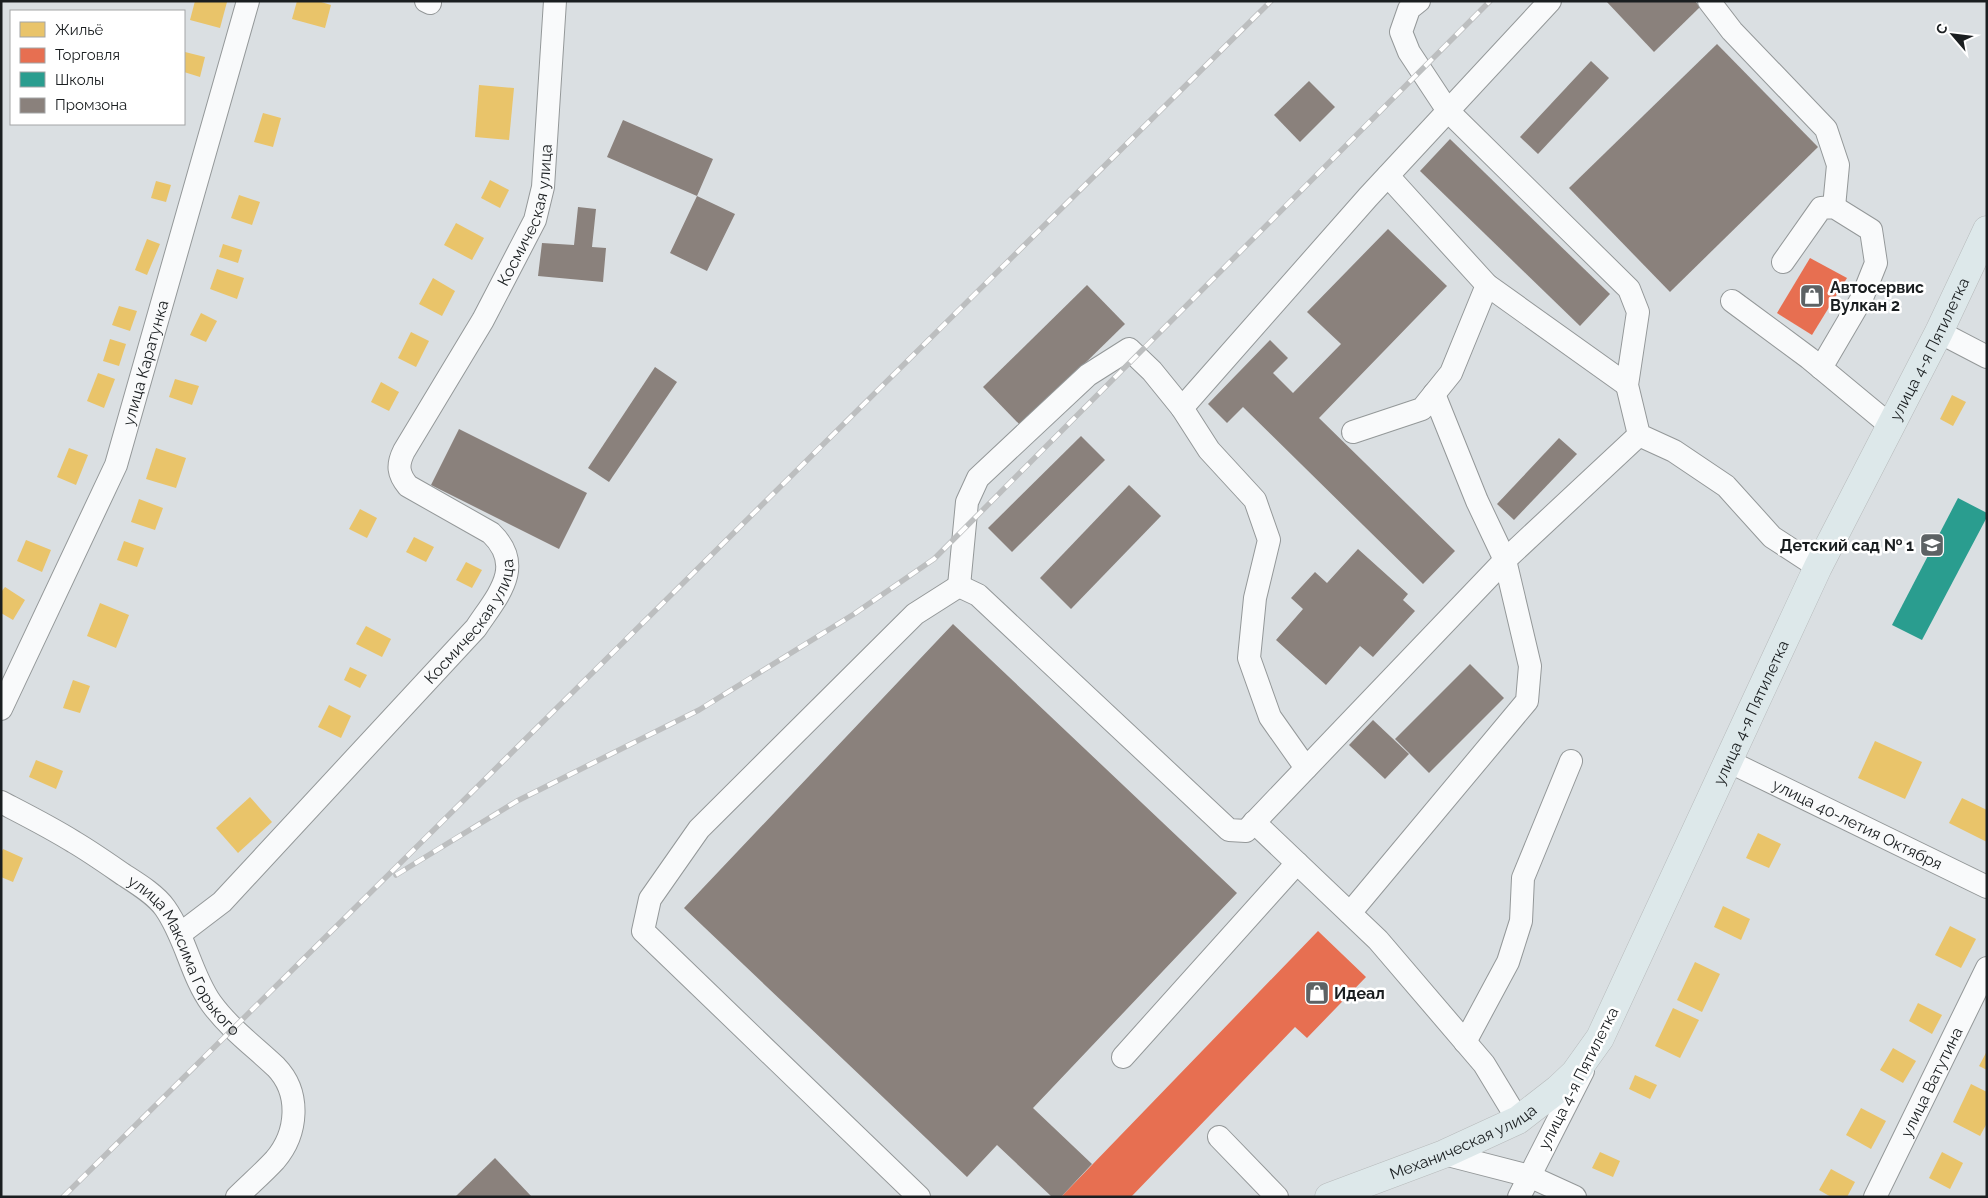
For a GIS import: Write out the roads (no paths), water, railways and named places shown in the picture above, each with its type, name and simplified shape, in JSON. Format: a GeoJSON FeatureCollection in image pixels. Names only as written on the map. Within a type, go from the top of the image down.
{"type":"FeatureCollection","features":[{"type":"Feature","properties":{"kind":"main road","name":"улица 4-я Пятилетка"},"geometry":{"type":"LineString","coordinates":[[1600,1038],[1818,567],[1939,332],[1987,230]]}},
{"type":"Feature","properties":{"kind":"main road","name":"Механическая улица"},"geometry":{"type":"LineString","coordinates":[[1328,1197],[1444,1154],[1518,1120],[1558,1089],[1575,1073],[1600,1038]]}},
{"type":"Feature","properties":{"kind":"street","name":"улица Каратунка"},"geometry":{"type":"LineString","coordinates":[[1,709],[116,465],[248,1]]}},
{"type":"Feature","properties":{"kind":"street","name":"Космическая улица"},"geometry":{"type":"LineString","coordinates":[[180,934],[222,902],[476,628],[503,586],[508,574],[502,543],[492,533],[408,486],[401,478],[398,468],[400,458],[483,320],[535,220],[543,187],[555,1]]}},
{"type":"Feature","properties":{"kind":"street"},"geometry":{"type":"LineString","coordinates":[[1419,1],[1409,10],[1401,32],[1409,52],[1448,111],[1629,288],[1638,312],[1627,386],[1639,435]]}},
{"type":"Feature","properties":{"kind":"street"},"geometry":{"type":"LineString","coordinates":[[1182,408],[1388,176],[1550,1]]}},
{"type":"Feature","properties":{"kind":"street"},"geometry":{"type":"LineString","coordinates":[[1709,1],[1732,31],[1826,130],[1838,165],[1834,207]]}},
{"type":"Feature","properties":{"kind":"street"},"geometry":{"type":"LineString","coordinates":[[1388,176],[1487,285],[1627,386]]}},
{"type":"Feature","properties":{"kind":"street"},"geometry":{"type":"LineString","coordinates":[[1783,262],[1821,208],[1834,207],[1871,230],[1876,263],[1862,298],[1821,368]]}},
{"type":"Feature","properties":{"kind":"street"},"geometry":{"type":"LineString","coordinates":[[1353,432],[1422,409],[1451,373],[1487,285]]}},
{"type":"Feature","properties":{"kind":"street"},"geometry":{"type":"LineString","coordinates":[[1732,301],[1821,368],[1890,426]]}},
{"type":"Feature","properties":{"kind":"street"},"geometry":{"type":"LineString","coordinates":[[1939,332],[1987,357]]}},
{"type":"Feature","properties":{"kind":"street"},"geometry":{"type":"LineString","coordinates":[[959,586],[967,502],[978,478],[1088,375],[1129,349],[1152,371],[1182,408],[1209,450],[1255,500],[1269,540],[1255,598],[1249,658],[1270,716],[1306,768]]}},
{"type":"Feature","properties":{"kind":"street"},"geometry":{"type":"LineString","coordinates":[[1350,913],[1527,701],[1530,666],[1506,560],[1477,501],[1434,394]]}},
{"type":"Feature","properties":{"kind":"street"},"geometry":{"type":"LineString","coordinates":[[959,586],[978,595],[1229,830],[1246,831],[1506,560],[1639,435]]}},
{"type":"Feature","properties":{"kind":"street"},"geometry":{"type":"LineString","coordinates":[[1639,435],[1674,451],[1726,486],[1772,537],[1818,567]]}},
{"type":"Feature","properties":{"kind":"street"},"geometry":{"type":"LineString","coordinates":[[919,1197],[643,931],[650,899],[699,829],[915,614],[959,586]]}},
{"type":"Feature","properties":{"kind":"street"},"geometry":{"type":"LineString","coordinates":[[1465,1042],[1508,962],[1521,921],[1523,878],[1571,761]]}},
{"type":"Feature","properties":{"kind":"street","name":"улица 40-летия Октября"},"geometry":{"type":"LineString","coordinates":[[1728,761],[1987,887]]}},
{"type":"Feature","properties":{"kind":"street","name":"улица Максима Горького"},"geometry":{"type":"LineString","coordinates":[[1,802],[75,842],[138,884],[164,907],[180,934],[202,987],[212,1004],[235,1029],[278,1069],[287,1082],[293,1098],[294,1117],[289,1136],[276,1159],[237,1197]]}},
{"type":"Feature","properties":{"kind":"street"},"geometry":{"type":"LineString","coordinates":[[1254,822],[1378,940],[1484,1064],[1518,1120]]}},
{"type":"Feature","properties":{"kind":"street"},"geometry":{"type":"LineString","coordinates":[[1123,1057],[1297,863]]}},
{"type":"Feature","properties":{"kind":"street","name":"улица Ватутина"},"geometry":{"type":"LineString","coordinates":[[1875,1197],[1987,968]]}},
{"type":"Feature","properties":{"kind":"street","name":"улица 4-я Пятилетка"},"geometry":{"type":"LineString","coordinates":[[1519,1197],[1600,1038]]}},
{"type":"Feature","properties":{"kind":"street"},"geometry":{"type":"LineString","coordinates":[[1220,1137],[1277,1197]]}},
{"type":"Feature","properties":{"kind":"street"},"geometry":{"type":"LineString","coordinates":[[1444,1154],[1530,1176],[1574,1197]]}},
{"type":"Feature","properties":{"kind":"railway"},"geometry":{"type":"LineString","coordinates":[[63,1197],[1271,1]]}},
{"type":"Feature","properties":{"kind":"railway"},"geometry":{"type":"LineString","coordinates":[[396,875],[517,801],[699,710],[854,614],[934,559],[1490,1]]}},
{"type":"Feature","properties":{"kind":"place","name":"Автосервис Вулкан 2"},"geometry":{"type":"Point","coordinates":[1812,296]}},
{"type":"Feature","properties":{"kind":"place","name":"Детский сад № 1"},"geometry":{"type":"Point","coordinates":[1932,545]}},
{"type":"Feature","properties":{"kind":"place","name":"Идеал"},"geometry":{"type":"Point","coordinates":[1317,993]}}]}
